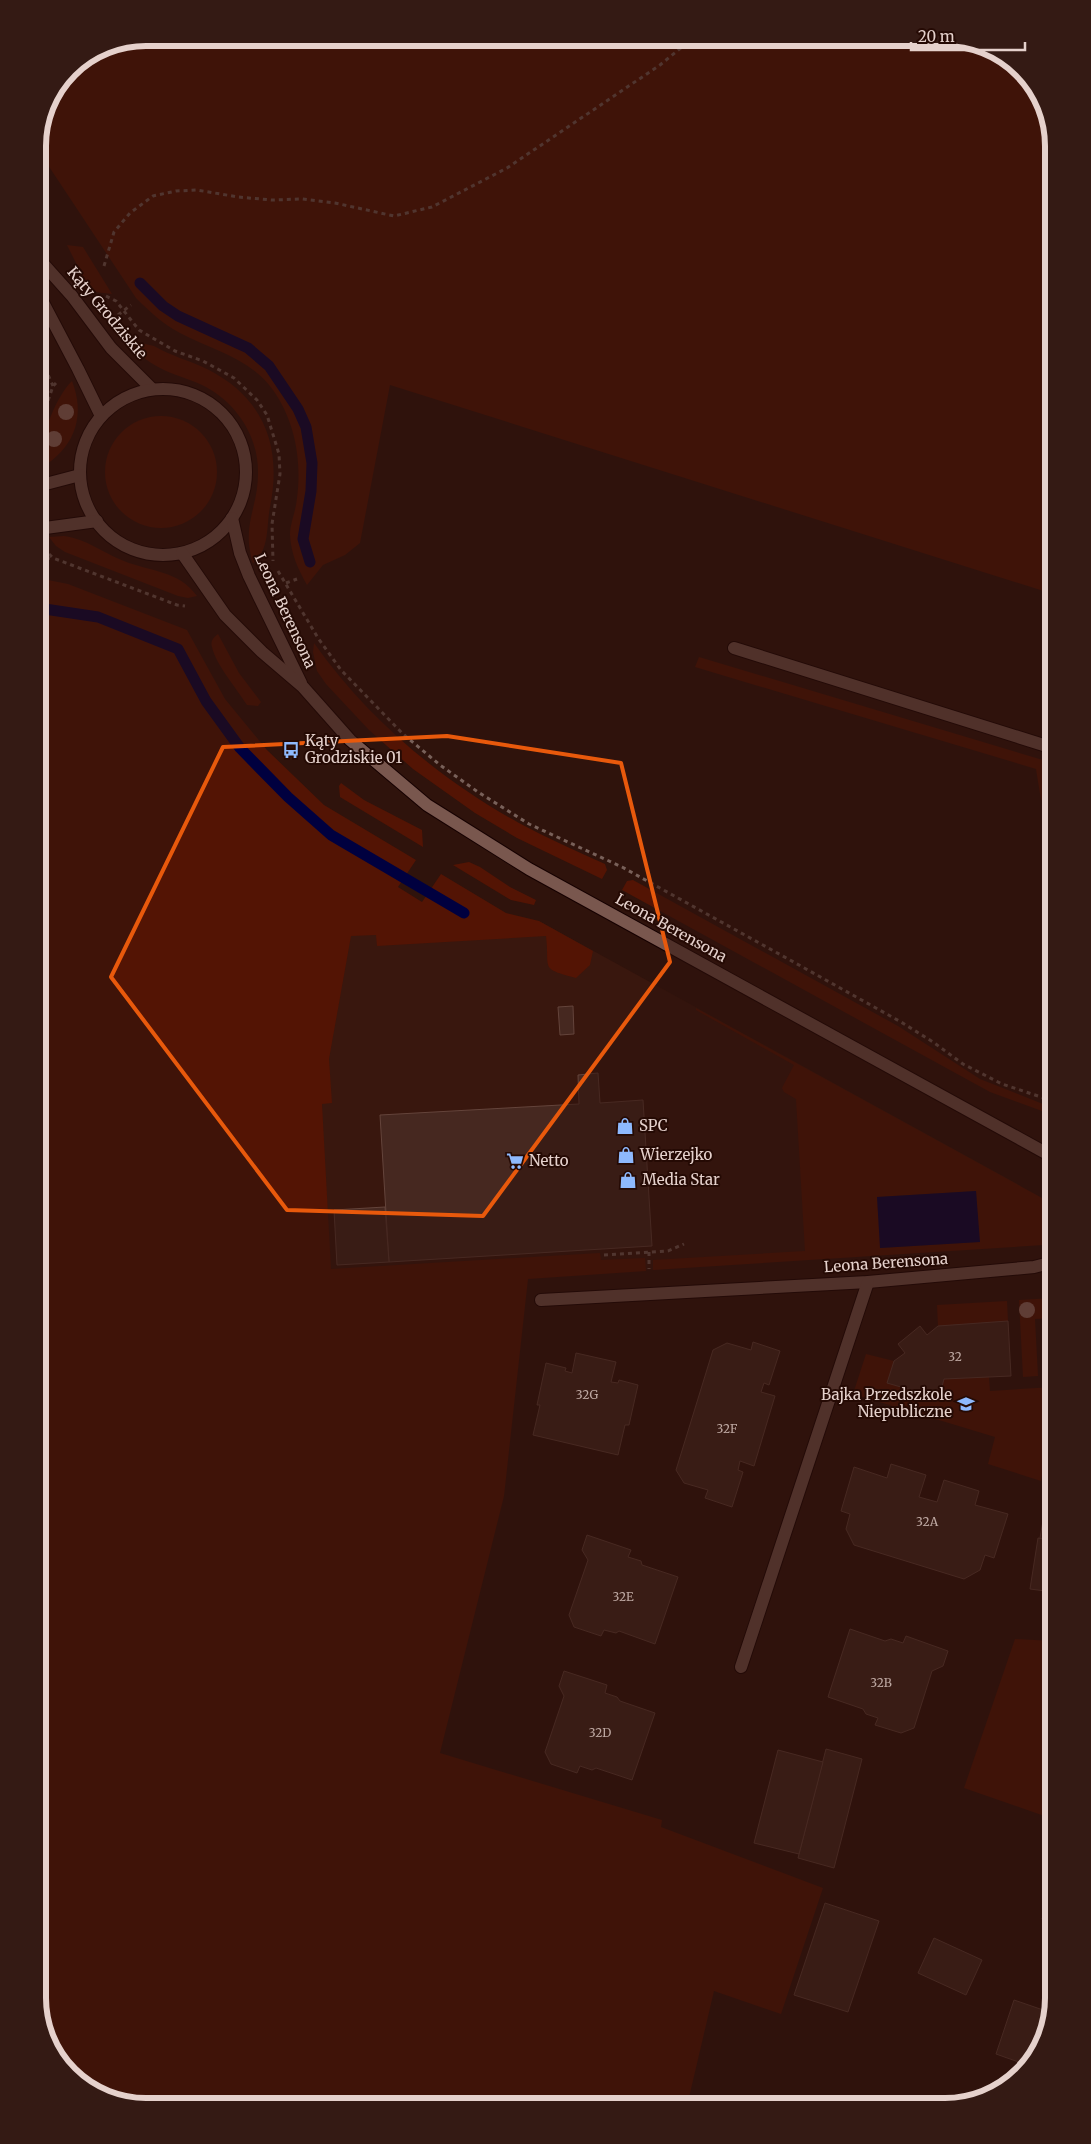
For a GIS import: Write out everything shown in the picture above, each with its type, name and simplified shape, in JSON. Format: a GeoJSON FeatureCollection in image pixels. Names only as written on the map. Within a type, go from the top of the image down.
{"type":"FeatureCollection","features":[{"type":"Feature","properties":{"kind":"street","name":"Kąty Grodziskie"},"geometry":{"type":"LineString","coordinates":[[46,267],[72,296],[111,348],[152,389]]}},
{"type":"Feature","properties":{"kind":"street"},"geometry":{"type":"LineString","coordinates":[[46,308],[101,416]]}},
{"type":"Feature","properties":{"kind":"street"},"geometry":{"type":"LineString","coordinates":[[152,389],[171,389],[189,393],[206,401],[222,413],[242,445],[246,464],[245,483],[240,501],[232,518],[210,540],[182,552],[166,554],[135,550],[108,533],[97,522],[88,508],[80,475],[80,462],[85,444],[101,416],[115,403],[132,394],[152,389]]}},
{"type":"Feature","properties":{"kind":"street"},"geometry":{"type":"LineString","coordinates":[[46,484],[80,475]]}},
{"type":"Feature","properties":{"kind":"street","name":"Leona Berensona"},"geometry":{"type":"LineString","coordinates":[[232,518],[240,553],[249,576],[303,687]]}},
{"type":"Feature","properties":{"kind":"street"},"geometry":{"type":"LineString","coordinates":[[46,528],[97,522]]}},
{"type":"Feature","properties":{"kind":"street","name":"Leona Berensona"},"geometry":{"type":"LineString","coordinates":[[182,552],[226,615],[262,652],[303,687],[334,724],[374,761],[427,805],[455,825],[529,869],[1045,1152]]}},
{"type":"Feature","properties":{"kind":"street"},"geometry":{"type":"LineString","coordinates":[[734,648],[1045,745]]}},
{"type":"Feature","properties":{"kind":"street","name":"Leona Berensona"},"geometry":{"type":"LineString","coordinates":[[541,1300],[868,1282],[1034,1267],[1045,1264]]}},
{"type":"Feature","properties":{"kind":"street"},"geometry":{"type":"LineString","coordinates":[[741,1668],[868,1282]]}},
{"type":"Feature","properties":{"kind":"path"},"geometry":{"type":"LineString","coordinates":[[104,266],[114,232],[130,213],[153,196],[176,191],[197,190],[238,197],[272,200],[302,199],[335,203],[394,216],[432,207],[507,168],[660,65],[683,46]]}},
{"type":"Feature","properties":{"kind":"path"},"geometry":{"type":"LineString","coordinates":[[138,330],[175,351],[203,361],[234,378],[257,400],[267,415],[279,454],[280,474],[272,524],[274,565],[286,582],[318,638],[341,670],[373,705],[440,765],[478,792],[529,824],[622,867],[892,1018],[933,1042],[963,1064],[1002,1084],[1045,1099]]}},
{"type":"Feature","properties":{"kind":"path"},"geometry":{"type":"LineString","coordinates":[[46,407],[53,386]]}},
{"type":"Feature","properties":{"kind":"path"},"geometry":{"type":"LineString","coordinates":[[46,552],[53,558],[177,605],[190,606]]}},
{"type":"Feature","properties":{"kind":"path"},"geometry":{"type":"LineString","coordinates":[[46,558],[53,558]]}},
{"type":"Feature","properties":{"kind":"path"},"geometry":{"type":"LineString","coordinates":[[604,1255],[668,1251],[684,1244]]}},
{"type":"Feature","properties":{"kind":"path"},"geometry":{"type":"LineString","coordinates":[[649,1252],[650,1271]]}},
{"type":"Feature","properties":{"kind":"highlighted area"},"geometry":{"type":"Polygon","coordinates":[[[447,736],[621,763],[670,962],[483,1216],[287,1210],[111,977],[223,747],[447,736]]]}},
{"type":"Feature","properties":{"kind":"shaded area"},"geometry":{"type":"Polygon","coordinates":[[[146,46],[951,46],[977,52],[1000,63],[1016,75],[1024,85],[1037,108],[1045,140],[1045,591],[390,385],[360,543],[345,555],[323,565],[307,585],[296,561],[290,535],[296,503],[298,470],[292,428],[281,402],[264,379],[242,362],[174,329],[136,298],[46,162],[46,140],[50,120],[63,91],[75,75],[85,67],[102,57],[120,50],[146,46]]]}},
{"type":"Feature","properties":{"kind":"shaded area"},"geometry":{"type":"Polygon","coordinates":[[[67,245],[83,247],[112,294],[87,291],[89,289],[67,245]]]}},
{"type":"Feature","properties":{"kind":"shaded area"},"geometry":{"type":"Polygon","coordinates":[[[141,343],[154,346],[209,370],[228,382],[244,395],[265,427],[271,445],[273,485],[265,545],[253,563],[250,550],[249,528],[256,497],[258,474],[255,447],[244,423],[236,412],[217,394],[206,387],[159,368],[130,346],[141,343]]]}},
{"type":"Feature","properties":{"kind":"shaded area"},"geometry":{"type":"Polygon","coordinates":[[[72,381],[78,405],[75,427],[65,447],[46,465],[46,430],[53,410],[72,381]]]}},
{"type":"Feature","properties":{"kind":"shaded area"},"geometry":{"type":"Polygon","coordinates":[[[161,416],[183,420],[201,432],[213,450],[217,472],[213,494],[201,512],[183,524],[161,528],[139,524],[121,512],[109,494],[105,472],[109,450],[121,432],[139,420],[161,416]]]}},
{"type":"Feature","properties":{"kind":"shaded area"},"geometry":{"type":"Polygon","coordinates":[[[64,536],[88,543],[134,565],[173,576],[190,587],[197,596],[188,598],[178,596],[65,552],[56,546],[49,537],[64,536]]]}},
{"type":"Feature","properties":{"kind":"shaded area"},"geometry":{"type":"Polygon","coordinates":[[[46,580],[68,584],[187,630],[225,699],[267,750],[324,805],[416,860],[398,887],[422,902],[441,874],[506,913],[539,921],[593,951],[590,965],[576,978],[551,969],[547,962],[546,936],[377,946],[376,935],[351,936],[329,1059],[332,1103],[322,1104],[331,1269],[600,1253],[601,1260],[645,1258],[646,1271],[528,1279],[504,1496],[440,1753],[662,1820],[661,1827],[823,1888],[781,2014],[714,1991],[689,2098],[140,2098],[108,2090],[85,2077],[67,2059],[54,2036],[48,2017],[46,1998],[46,580]]]}},
{"type":"Feature","properties":{"kind":"shaded area"},"geometry":{"type":"Polygon","coordinates":[[[218,634],[239,673],[261,702],[258,706],[247,705],[227,677],[214,654],[212,643],[218,634]]]}},
{"type":"Feature","properties":{"kind":"shaded area"},"geometry":{"type":"Polygon","coordinates":[[[314,643],[357,696],[406,744],[461,787],[489,806],[551,839],[605,864],[607,870],[602,879],[517,838],[475,813],[413,769],[369,730],[326,684],[317,671],[313,652],[314,643]]]}},
{"type":"Feature","properties":{"kind":"shaded area"},"geometry":{"type":"Polygon","coordinates":[[[699,657],[1045,761],[1045,801],[1041,800],[1036,769],[695,667],[699,657]]]}},
{"type":"Feature","properties":{"kind":"shaded area"},"geometry":{"type":"Polygon","coordinates":[[[341,783],[364,800],[422,830],[423,847],[340,797],[339,786],[341,783]]]}},
{"type":"Feature","properties":{"kind":"shaded area"},"geometry":{"type":"Polygon","coordinates":[[[469,862],[510,887],[536,900],[534,905],[511,900],[453,865],[469,862]]]}},
{"type":"Feature","properties":{"kind":"shaded area"},"geometry":{"type":"Polygon","coordinates":[[[633,880],[898,1026],[980,1079],[1045,1105],[1045,1112],[990,1092],[622,890],[627,881],[633,880]]]}},
{"type":"Feature","properties":{"kind":"shaded area"},"geometry":{"type":"Polygon","coordinates":[[[539,921],[1021,1186],[1045,1240],[653,1270],[641,1269],[330,1287],[294,1238],[350,932],[539,921]]]}},
{"type":"Feature","properties":{"kind":"shaded area"},"geometry":{"type":"Polygon","coordinates":[[[696,1008],[1045,1200],[1044,1245],[653,1270],[653,1260],[805,1251],[796,1099],[784,1092],[782,1088],[794,1065],[696,1010],[696,1008]],[[976,1191],[877,1197],[881,1248],[979,1242],[976,1191]]]}},
{"type":"Feature","properties":{"kind":"shaded area"},"geometry":{"type":"Polygon","coordinates":[[[976,1191],[980,1242],[880,1248],[877,1197],[976,1191]]]}},
{"type":"Feature","properties":{"kind":"shaded area"},"geometry":{"type":"Polygon","coordinates":[[[1045,1298],[1045,1318],[1035,1319],[1038,1376],[1023,1377],[1019,1300],[1045,1298]]]}},
{"type":"Feature","properties":{"kind":"shaded area"},"geometry":{"type":"Polygon","coordinates":[[[1007,1301],[1008,1321],[938,1326],[937,1305],[1007,1301]]]}},
{"type":"Feature","properties":{"kind":"shaded area"},"geometry":{"type":"Polygon","coordinates":[[[866,1354],[894,1361],[887,1383],[939,1398],[944,1379],[989,1377],[990,1391],[1045,1388],[1045,1459],[1041,1481],[988,1464],[995,1437],[853,1394],[866,1354]]]}},
{"type":"Feature","properties":{"kind":"shaded area"},"geometry":{"type":"Polygon","coordinates":[[[1015,1639],[1045,1641],[1045,1816],[964,1788],[1015,1639]]]}},
{"type":"Feature","properties":{"kind":"building"},"geometry":{"type":"Polygon","coordinates":[[[573,1006],[574,1034],[560,1035],[558,1007],[573,1006]]]}},
{"type":"Feature","properties":{"kind":"building","name":"Netto"},"geometry":{"type":"Polygon","coordinates":[[[598,1073],[600,1103],[643,1100],[652,1246],[389,1262],[380,1115],[579,1104],[578,1075],[598,1073]]]}},
{"type":"Feature","properties":{"kind":"building"},"geometry":{"type":"Polygon","coordinates":[[[385,1207],[389,1262],[337,1265],[334,1210],[385,1207]]]}},
{"type":"Feature","properties":{"kind":"building"},"geometry":{"type":"Polygon","coordinates":[[[1008,1321],[1011,1376],[944,1379],[939,1398],[887,1383],[894,1361],[905,1353],[898,1344],[920,1326],[927,1335],[938,1326],[1008,1321]]]}},
{"type":"Feature","properties":{"kind":"building"},"geometry":{"type":"Polygon","coordinates":[[[753,1342],[780,1351],[769,1385],[764,1383],[761,1392],[775,1396],[754,1466],[740,1461],[738,1470],[743,1472],[732,1507],[705,1498],[708,1490],[684,1483],[676,1470],[713,1350],[727,1343],[751,1350],[753,1342]]]}},
{"type":"Feature","properties":{"kind":"building"},"geometry":{"type":"Polygon","coordinates":[[[576,1353],[616,1362],[611,1382],[618,1383],[619,1380],[638,1385],[629,1425],[625,1425],[618,1455],[533,1435],[540,1405],[537,1405],[546,1363],[566,1368],[565,1371],[572,1373],[576,1353]]]}},
{"type":"Feature","properties":{"kind":"building"},"geometry":{"type":"Polygon","coordinates":[[[891,1464],[926,1475],[919,1497],[937,1502],[944,1480],[979,1491],[975,1505],[1008,1514],[994,1558],[985,1555],[980,1570],[964,1579],[854,1545],[846,1529],[850,1514],[841,1511],[854,1467],[887,1478],[891,1464]]]}},
{"type":"Feature","properties":{"kind":"building"},"geometry":{"type":"Polygon","coordinates":[[[1043,1521],[1045,1521],[1045,1539],[1040,1538],[1043,1521]]]}},
{"type":"Feature","properties":{"kind":"building"},"geometry":{"type":"Polygon","coordinates":[[[587,1535],[631,1550],[628,1557],[641,1561],[642,1565],[678,1577],[655,1644],[619,1631],[616,1633],[604,1630],[601,1636],[574,1627],[569,1615],[588,1560],[582,1550],[587,1535]]]}},
{"type":"Feature","properties":{"kind":"building"},"geometry":{"type":"Polygon","coordinates":[[[1038,1538],[1045,1539],[1045,1591],[1030,1589],[1038,1538]]]}},
{"type":"Feature","properties":{"kind":"building"},"geometry":{"type":"Polygon","coordinates":[[[850,1629],[885,1641],[891,1639],[903,1643],[906,1636],[948,1651],[943,1666],[932,1671],[914,1728],[901,1733],[875,1725],[878,1718],[866,1714],[863,1709],[828,1697],[850,1629]]]}},
{"type":"Feature","properties":{"kind":"building"},"geometry":{"type":"Polygon","coordinates":[[[564,1671],[607,1685],[605,1693],[617,1697],[620,1701],[655,1713],[632,1780],[596,1768],[592,1770],[580,1766],[577,1773],[551,1764],[545,1752],[564,1696],[559,1686],[564,1671]]]}},
{"type":"Feature","properties":{"kind":"building"},"geometry":{"type":"Polygon","coordinates":[[[826,1749],[862,1759],[834,1868],[798,1858],[826,1749]]]}},
{"type":"Feature","properties":{"kind":"building"},"geometry":{"type":"Polygon","coordinates":[[[778,1750],[823,1762],[799,1854],[754,1843],[778,1750]]]}},
{"type":"Feature","properties":{"kind":"building"},"geometry":{"type":"Polygon","coordinates":[[[825,1903],[879,1921],[848,2012],[794,1995],[825,1903]]]}},
{"type":"Feature","properties":{"kind":"building"},"geometry":{"type":"Polygon","coordinates":[[[934,1938],[982,1960],[966,1995],[918,1973],[934,1938]]]}},
{"type":"Feature","properties":{"kind":"building"},"geometry":{"type":"Polygon","coordinates":[[[1014,2000],[1044,2010],[1034,2042],[1021,2063],[996,2054],[1014,2000]]]}},
{"type":"Feature","properties":{"kind":"waterway"},"geometry":{"type":"LineString","coordinates":[[140,283],[163,306],[178,316],[248,348],[269,366],[298,409],[306,427],[312,463],[311,491],[303,539],[310,562]]}},
{"type":"Feature","properties":{"kind":"waterway"},"geometry":{"type":"LineString","coordinates":[[46,609],[98,617],[178,649],[206,701],[240,748],[288,797],[331,835],[464,913]]}},
{"type":"Feature","properties":{"kind":"place","name":"Kąty Grodziskie 01"},"geometry":{"type":"Point","coordinates":[291,750]}},
{"type":"Feature","properties":{"kind":"place","name":"SPC"},"geometry":{"type":"Point","coordinates":[625,1126]}},
{"type":"Feature","properties":{"kind":"place","name":"Wierzejko"},"geometry":{"type":"Point","coordinates":[626,1155]}},
{"type":"Feature","properties":{"kind":"place","name":"Netto"},"geometry":{"type":"Point","coordinates":[515,1161]}},
{"type":"Feature","properties":{"kind":"place","name":"Media Star"},"geometry":{"type":"Point","coordinates":[628,1180]}},
{"type":"Feature","properties":{"kind":"place","name":"Bajka Przedszkole Niepubliczne"},"geometry":{"type":"Point","coordinates":[966,1404]}}]}
